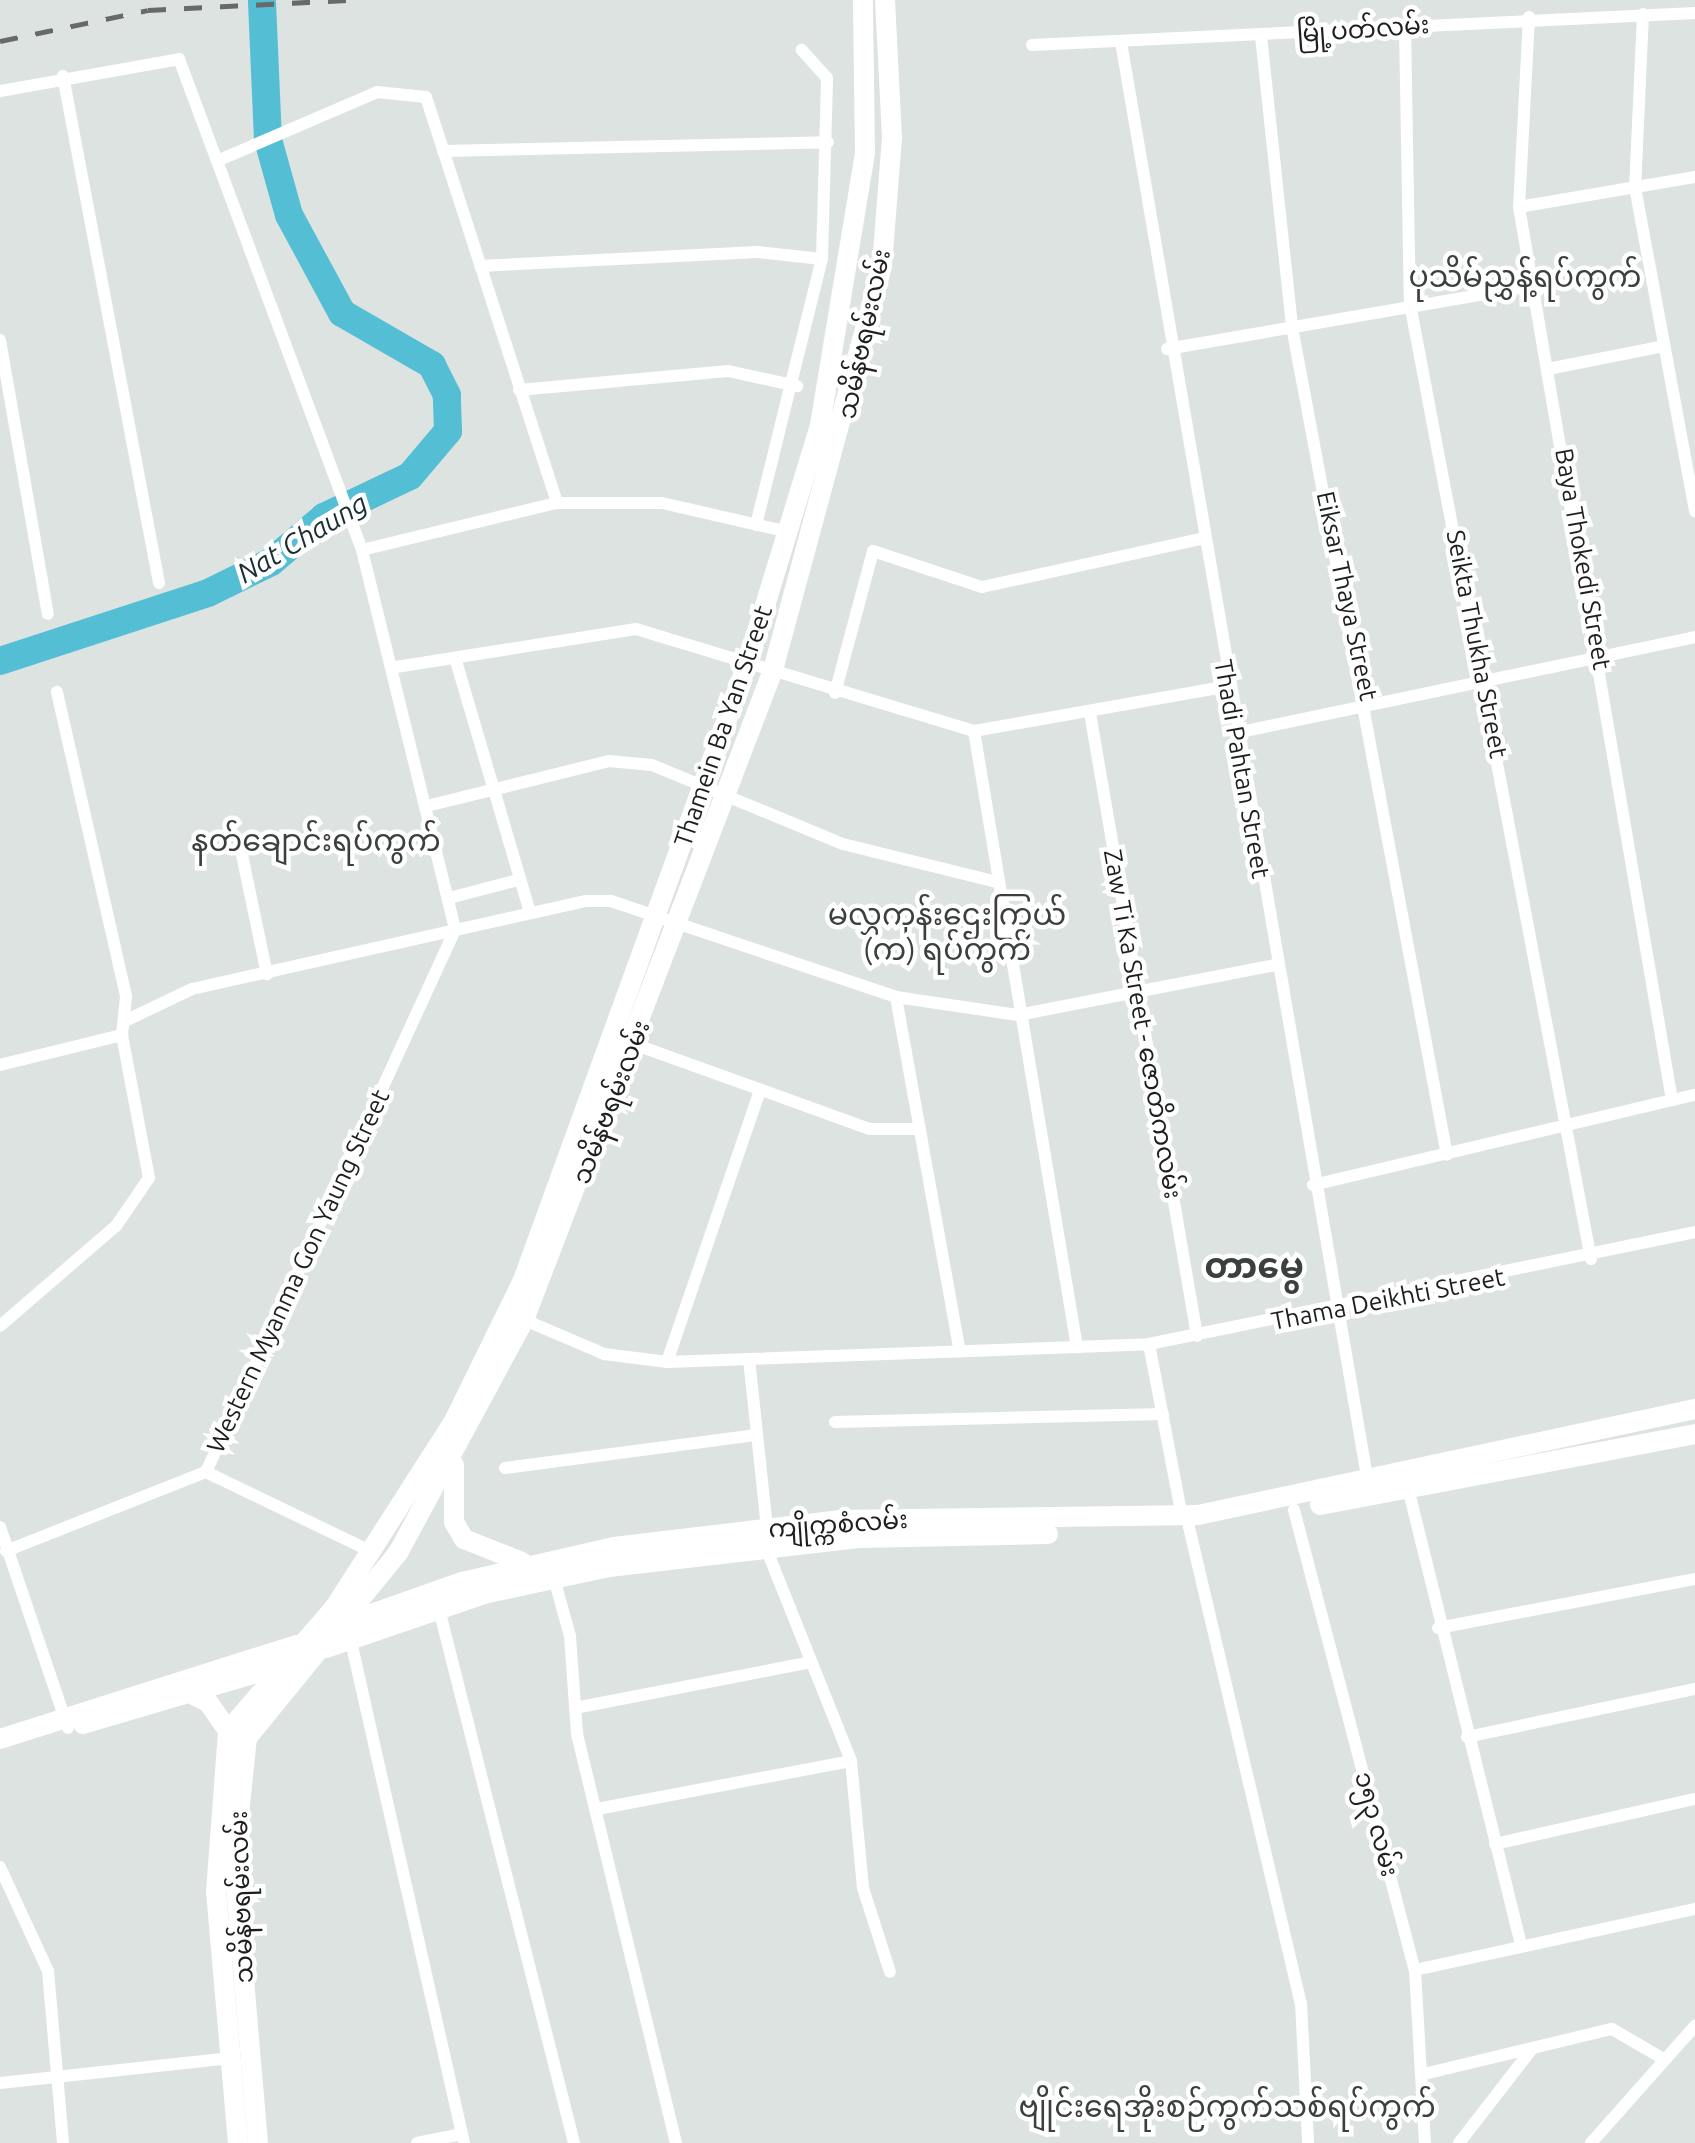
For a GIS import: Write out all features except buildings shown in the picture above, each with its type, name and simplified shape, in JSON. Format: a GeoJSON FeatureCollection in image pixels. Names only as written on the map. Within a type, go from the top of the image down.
{"type":"FeatureCollection","features":[{"type":"Feature","properties":{"kind":"main road","name":"Thamein Ba Yan Street"},"geometry":{"type":"LineString","coordinates":[[454,1421],[516,1317],[611,1036],[748,661],[789,532],[844,313],[865,152],[863,0]]}},
{"type":"Feature","properties":{"kind":"main road","name":"သမိန်ဗရမ်းလမ်း"},"geometry":{"type":"LineString","coordinates":[[346,1630],[455,1459],[635,1045],[773,670],[882,265],[892,138],[885,0]]}},
{"type":"Feature","properties":{"kind":"main road","name":"ကျိုက္ကစံလမ်း"},"geometry":{"type":"LineString","coordinates":[[0,1751],[66,1722],[307,1649],[346,1630],[529,1564],[766,1538],[1186,1522],[1294,1510],[1695,1410]]}},
{"type":"Feature","properties":{"kind":"main road","name":"သမိန်ဗရမ်းလမ်း"},"geometry":{"type":"LineString","coordinates":[[238,2143],[249,2038],[234,1863],[240,1764],[258,1720],[454,1421]]}},
{"type":"Feature","properties":{"kind":"main road","name":"ကျိုက္ကစံလမ်း"},"geometry":{"type":"LineString","coordinates":[[1186,1522],[1370,1489],[1408,1488],[1695,1435]]}},
{"type":"Feature","properties":{"kind":"main road"},"geometry":{"type":"LineString","coordinates":[[455,1459],[451,1498],[464,1539],[529,1564]]}},
{"type":"Feature","properties":{"kind":"main road","name":"ကျိုက္ကစံလမ်း"},"geometry":{"type":"LineString","coordinates":[[346,1630],[554,1578],[766,1538]]}},
{"type":"Feature","properties":{"kind":"main road","name":"သမိန်ဗရမ်းလမ်း"},"geometry":{"type":"LineString","coordinates":[[258,2143],[228,2048],[216,1875],[228,1730],[281,1666],[307,1649]]}},
{"type":"Feature","properties":{"kind":"main road","name":"ကျိုက္ကစံလမ်း"},"geometry":{"type":"LineString","coordinates":[[0,1738],[281,1666]]}},
{"type":"Feature","properties":{"kind":"main road"},"geometry":{"type":"LineString","coordinates":[[188,1692],[208,1702],[228,1730]]}},
{"type":"Feature","properties":{"kind":"main road"},"geometry":{"type":"LineString","coordinates":[[228,2048],[249,2038]]}},
{"type":"Feature","properties":{"kind":"street","name":"မြို့ပတ်လမ်း"},"geometry":{"type":"LineString","coordinates":[[1032,46],[1529,18],[1695,13]]}},
{"type":"Feature","properties":{"kind":"street"},"geometry":{"type":"LineString","coordinates":[[1643,14],[1635,187],[1695,511]]}},
{"type":"Feature","properties":{"kind":"street","name":"Baya Thokedi Street"},"geometry":{"type":"LineString","coordinates":[[1529,18],[1519,207],[1530,286],[1602,657],[1672,1100]]}},
{"type":"Feature","properties":{"kind":"street","name":"Seikta Thukha Street"},"geometry":{"type":"LineString","coordinates":[[1405,26],[1410,304],[1485,681],[1591,1258]]}},
{"type":"Feature","properties":{"kind":"street","name":"Eiksar Thaya Street"},"geometry":{"type":"LineString","coordinates":[[1261,36],[1292,327],[1370,705],[1447,1155]]}},
{"type":"Feature","properties":{"kind":"street","name":"Thadi Pahtan Street"},"geometry":{"type":"LineString","coordinates":[[1121,42],[1167,349],[1229,686],[1334,1312],[1370,1489]]}},
{"type":"Feature","properties":{"kind":"street"},"geometry":{"type":"LineString","coordinates":[[756,526],[796,386],[822,259],[828,78],[802,50]]}},
{"type":"Feature","properties":{"kind":"street"},"geometry":{"type":"LineString","coordinates":[[0,91],[175,56],[362,550],[396,666],[455,930]]}},
{"type":"Feature","properties":{"kind":"street"},"geometry":{"type":"LineString","coordinates":[[64,76],[158,583]]}},
{"type":"Feature","properties":{"kind":"street"},"geometry":{"type":"LineString","coordinates":[[217,161],[377,92],[426,97],[558,503]]}},
{"type":"Feature","properties":{"kind":"street"},"geometry":{"type":"LineString","coordinates":[[443,150],[828,142]]}},
{"type":"Feature","properties":{"kind":"street"},"geometry":{"type":"LineString","coordinates":[[1519,207],[1695,177]]}},
{"type":"Feature","properties":{"kind":"street"},"geometry":{"type":"LineString","coordinates":[[480,266],[758,252],[822,259]]}},
{"type":"Feature","properties":{"kind":"street"},"geometry":{"type":"LineString","coordinates":[[1167,349],[1530,286]]}},
{"type":"Feature","properties":{"kind":"street"},"geometry":{"type":"LineString","coordinates":[[0,340],[48,614]]}},
{"type":"Feature","properties":{"kind":"street"},"geometry":{"type":"LineString","coordinates":[[1548,369],[1664,346]]}},
{"type":"Feature","properties":{"kind":"street"},"geometry":{"type":"LineString","coordinates":[[519,390],[728,371],[796,386]]}},
{"type":"Feature","properties":{"kind":"street"},"geometry":{"type":"LineString","coordinates":[[362,550],[558,503],[662,503],[789,532]]}},
{"type":"Feature","properties":{"kind":"street"},"geometry":{"type":"LineString","coordinates":[[835,693],[873,551],[982,587],[1200,539]]}},
{"type":"Feature","properties":{"kind":"street"},"geometry":{"type":"LineString","coordinates":[[396,666],[456,661],[636,629],[748,661],[835,693],[974,731],[1229,686]]}},
{"type":"Feature","properties":{"kind":"street"},"geometry":{"type":"LineString","coordinates":[[1236,733],[1695,638]]}},
{"type":"Feature","properties":{"kind":"street"},"geometry":{"type":"LineString","coordinates":[[456,661],[490,788],[530,913]]}},
{"type":"Feature","properties":{"kind":"street"},"geometry":{"type":"LineString","coordinates":[[0,1326],[145,1189],[122,1035],[127,1020],[57,692]]}},
{"type":"Feature","properties":{"kind":"street","name":"Zaw Ti Ka Street - ဇောတိကလမ်း"},"geometry":{"type":"LineString","coordinates":[[1090,713],[1196,1336]]}},
{"type":"Feature","properties":{"kind":"street"},"geometry":{"type":"LineString","coordinates":[[974,731],[1018,1015],[1077,1347]]}},
{"type":"Feature","properties":{"kind":"street"},"geometry":{"type":"LineString","coordinates":[[427,806],[608,762],[727,794],[842,844],[998,882]]}},
{"type":"Feature","properties":{"kind":"street"},"geometry":{"type":"LineString","coordinates":[[242,850],[267,974]]}},
{"type":"Feature","properties":{"kind":"street"},"geometry":{"type":"LineString","coordinates":[[449,898],[518,880]]}},
{"type":"Feature","properties":{"kind":"street"},"geometry":{"type":"LineString","coordinates":[[127,1020],[192,988],[530,913],[610,901],[896,997],[1018,1015],[1275,965]]}},
{"type":"Feature","properties":{"kind":"street","name":"Western Myanma Gon Yaung Street"},"geometry":{"type":"LineString","coordinates":[[6,1551],[206,1472],[455,930]]}},
{"type":"Feature","properties":{"kind":"street"},"geometry":{"type":"LineString","coordinates":[[896,997],[960,1351]]}},
{"type":"Feature","properties":{"kind":"street"},"geometry":{"type":"LineString","coordinates":[[0,1065],[122,1035]]}},
{"type":"Feature","properties":{"kind":"street"},"geometry":{"type":"LineString","coordinates":[[611,1036],[870,1129],[920,1130]]}},
{"type":"Feature","properties":{"kind":"street"},"geometry":{"type":"LineString","coordinates":[[667,1362],[760,1091]]}},
{"type":"Feature","properties":{"kind":"street"},"geometry":{"type":"LineString","coordinates":[[1313,1185],[1695,1095]]}},
{"type":"Feature","properties":{"kind":"street","name":"Thama Deikhti Street"},"geometry":{"type":"LineString","coordinates":[[516,1317],[604,1354],[667,1362],[1149,1344],[1334,1312],[1695,1232]]}},
{"type":"Feature","properties":{"kind":"street"},"geometry":{"type":"LineString","coordinates":[[1149,1344],[1186,1522],[1302,2003],[1308,2143]]}},
{"type":"Feature","properties":{"kind":"street"},"geometry":{"type":"LineString","coordinates":[[749,1359],[766,1538],[851,1761],[863,1888],[890,1972]]}},
{"type":"Feature","properties":{"kind":"street"},"geometry":{"type":"LineString","coordinates":[[835,1422],[1163,1414]]}},
{"type":"Feature","properties":{"kind":"street"},"geometry":{"type":"LineString","coordinates":[[505,1468],[757,1436]]}},
{"type":"Feature","properties":{"kind":"street"},"geometry":{"type":"LineString","coordinates":[[206,1472],[370,1552]]}},
{"type":"Feature","properties":{"kind":"street"},"geometry":{"type":"LineString","coordinates":[[1408,1488],[1438,1628],[1521,1946]]}},
{"type":"Feature","properties":{"kind":"street","name":"၁၅၃ လမ်း"},"geometry":{"type":"LineString","coordinates":[[1294,1510],[1416,1970],[1425,2143]]}},
{"type":"Feature","properties":{"kind":"street"},"geometry":{"type":"LineString","coordinates":[[0,1527],[66,1722]]}},
{"type":"Feature","properties":{"kind":"street"},"geometry":{"type":"LineString","coordinates":[[554,1578],[575,1708],[676,2143]]}},
{"type":"Feature","properties":{"kind":"street"},"geometry":{"type":"LineString","coordinates":[[1438,1628],[1695,1579]]}},
{"type":"Feature","properties":{"kind":"street"},"geometry":{"type":"LineString","coordinates":[[439,1608],[574,2143]]}},
{"type":"Feature","properties":{"kind":"street"},"geometry":{"type":"LineString","coordinates":[[346,1630],[463,2138],[417,2143]]}},
{"type":"Feature","properties":{"kind":"street"},"geometry":{"type":"LineString","coordinates":[[575,1708],[811,1662]]}},
{"type":"Feature","properties":{"kind":"street"},"geometry":{"type":"LineString","coordinates":[[1467,1737],[1695,1689]]}},
{"type":"Feature","properties":{"kind":"street"},"geometry":{"type":"LineString","coordinates":[[597,1809],[851,1761]]}},
{"type":"Feature","properties":{"kind":"street"},"geometry":{"type":"LineString","coordinates":[[1495,1844],[1695,1799]]}},
{"type":"Feature","properties":{"kind":"street"},"geometry":{"type":"LineString","coordinates":[[0,1867],[48,1971],[63,2143]]}},
{"type":"Feature","properties":{"kind":"street"},"geometry":{"type":"LineString","coordinates":[[1416,1970],[1695,1909]]}},
{"type":"Feature","properties":{"kind":"street"},"geometry":{"type":"LineString","coordinates":[[1591,2143],[1662,2058],[1695,2026]]}},
{"type":"Feature","properties":{"kind":"street"},"geometry":{"type":"LineString","coordinates":[[1424,2074],[1620,2029],[1662,2058]]}},
{"type":"Feature","properties":{"kind":"street"},"geometry":{"type":"LineString","coordinates":[[0,2083],[228,2048]]}},
{"type":"Feature","properties":{"kind":"street"},"geometry":{"type":"LineString","coordinates":[[1459,2143],[1532,2049]]}},
{"type":"Feature","properties":{"kind":"waterway","name":"Nat Chaung"},"geometry":{"type":"LineString","coordinates":[[0,661],[208,593],[271,562],[324,517],[410,476],[448,431],[447,395],[432,365],[342,313],[289,215],[268,140],[262,0]]}},
{"type":"Feature","properties":{"kind":"railway"},"geometry":{"type":"LineString","coordinates":[[0,41],[148,10],[348,0]]}},
{"type":"Feature","properties":{"kind":"district","name":"ပုသိမ်ညွှန့်ရပ်ကွက်"},"geometry":{"type":"Point","coordinates":[1525,276]}},
{"type":"Feature","properties":{"kind":"district","name":"နတ်ချောင်းရပ်ကွက်"},"geometry":{"type":"Point","coordinates":[316,840]}},
{"type":"Feature","properties":{"kind":"district","name":"မလွှကုန်းဌေးကြွယ် (က) ရပ်ကွက်"},"geometry":{"type":"Point","coordinates":[947,931]}},
{"type":"Feature","properties":{"kind":"district","name":"တာမွေ"},"geometry":{"type":"Point","coordinates":[1254,1265]}},
{"type":"Feature","properties":{"kind":"district","name":"ဗျိုင်းရေအိုးစဉ်ကွက်သစ်ရပ်ကွက်"},"geometry":{"type":"Point","coordinates":[1227,2106]}}]}
